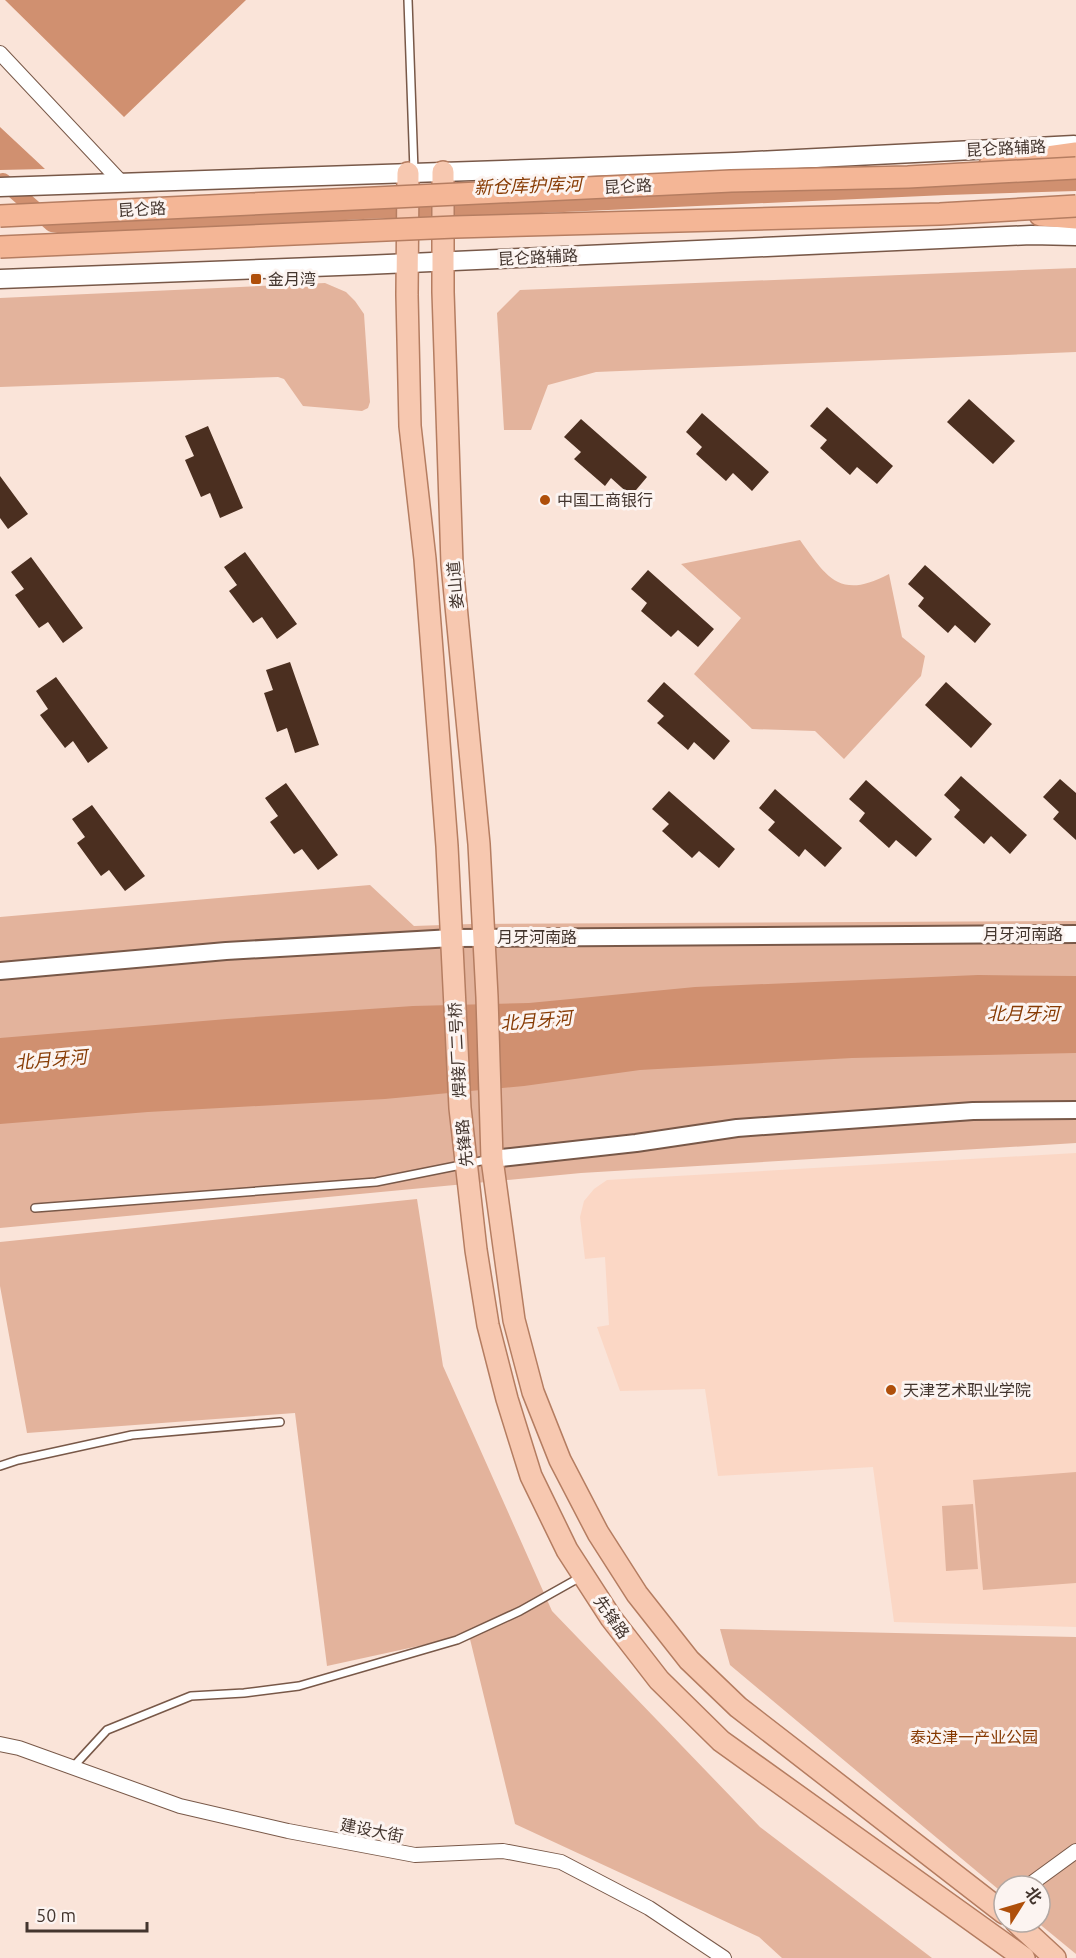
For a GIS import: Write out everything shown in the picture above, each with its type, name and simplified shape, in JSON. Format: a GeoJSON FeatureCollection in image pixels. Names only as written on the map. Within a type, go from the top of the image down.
{"type":"FeatureCollection","features":[{"type":"Feature","properties":{"kind":"highway"},"geometry":{"type":"LineString","coordinates":[[908,177],[1076,153]]}},
{"type":"Feature","properties":{"kind":"highway","name":"昆仑路"},"geometry":{"type":"LineString","coordinates":[[0,216],[731,181],[908,177],[1076,168]]}},
{"type":"Feature","properties":{"kind":"highway","name":"昆仑路"},"geometry":{"type":"LineString","coordinates":[[0,247],[455,227],[940,214],[1076,206]]}},
{"type":"Feature","properties":{"kind":"highway"},"geometry":{"type":"LineString","coordinates":[[940,214],[1076,218]]}},
{"type":"Feature","properties":{"kind":"main road","name":"昆仑路辅路"},"geometry":{"type":"LineString","coordinates":[[0,187],[735,162],[1076,145]]}},
{"type":"Feature","properties":{"kind":"main road","name":"娄山道"},"geometry":{"type":"LineString","coordinates":[[443,172],[442,262],[452,564],[479,844],[487,997]]}},
{"type":"Feature","properties":{"kind":"main road","name":"娄山道"},"geometry":{"type":"LineString","coordinates":[[411,173],[407,264],[410,426],[425,559],[447,846],[454,992]]}},
{"type":"Feature","properties":{"kind":"main road","name":"昆仑路辅路"},"geometry":{"type":"LineString","coordinates":[[0,279],[407,264],[1019,236],[1076,236]]}},
{"type":"Feature","properties":{"kind":"main road","name":"焊接厂二号桥"},"geometry":{"type":"LineString","coordinates":[[454,992],[460,1108]]}},
{"type":"Feature","properties":{"kind":"main road","name":"焊接厂二号桥"},"geometry":{"type":"LineString","coordinates":[[487,997],[490,1106]]}},
{"type":"Feature","properties":{"kind":"main road","name":"先锋路"},"geometry":{"type":"LineString","coordinates":[[490,1106],[492,1159],[514,1320],[533,1392],[560,1460],[598,1533],[637,1594],[689,1660],[738,1707],[992,1900]]}},
{"type":"Feature","properties":{"kind":"main road","name":"先锋路"},"geometry":{"type":"LineString","coordinates":[[460,1108],[488,1325],[507,1399],[531,1476],[567,1550],[611,1618],[659,1680],[721,1741],[1024,1958]]}},
{"type":"Feature","properties":{"kind":"main road"},"geometry":{"type":"LineString","coordinates":[[1029,1934],[1055,1958]]}},
{"type":"Feature","properties":{"kind":"street"},"geometry":{"type":"LineString","coordinates":[[0,53],[122,183]]}},
{"type":"Feature","properties":{"kind":"street","name":"月牙河南路"},"geometry":{"type":"LineString","coordinates":[[0,970],[225,951],[452,938],[1076,934]]}},
{"type":"Feature","properties":{"kind":"street"},"geometry":{"type":"LineString","coordinates":[[492,1159],[636,1143],[736,1128],[972,1111],[1076,1110]]}},
{"type":"Feature","properties":{"kind":"street","name":"建设大街"},"geometry":{"type":"LineString","coordinates":[[0,1744],[19,1748],[180,1806],[288,1831],[415,1854],[503,1851],[561,1862],[649,1908],[724,1958]]}},
{"type":"Feature","properties":{"kind":"street"},"geometry":{"type":"LineString","coordinates":[[1044,1874],[1076,1851]]}},
{"type":"Feature","properties":{"kind":"lane"},"geometry":{"type":"LineString","coordinates":[[408,0],[411,173]]}},
{"type":"Feature","properties":{"kind":"lane"},"geometry":{"type":"LineString","coordinates":[[35,1208],[376,1182],[492,1159]]}},
{"type":"Feature","properties":{"kind":"lane"},"geometry":{"type":"LineString","coordinates":[[0,1466],[132,1434],[280,1422]]}},
{"type":"Feature","properties":{"kind":"lane"},"geometry":{"type":"LineString","coordinates":[[73,1767],[107,1730],[191,1696],[244,1693],[299,1686],[457,1640],[520,1611],[577,1579]]}},
{"type":"Feature","properties":{"kind":"shaded area","name":"天津艺术职业学院"},"geometry":{"type":"Polygon","coordinates":[[[1076,1153],[1076,1627],[894,1622],[873,1467],[718,1476],[705,1389],[620,1391],[597,1327],[609,1325],[605,1257],[585,1259],[580,1217],[584,1201],[594,1189],[607,1180],[1076,1153]]]}},
{"type":"Feature","properties":{"kind":"green space"},"geometry":{"type":"Polygon","coordinates":[[[1076,268],[1076,352],[596,372],[548,385],[531,430],[504,430],[497,313],[520,290],[1076,268]]]}},
{"type":"Feature","properties":{"kind":"green space"},"geometry":{"type":"Polygon","coordinates":[[[325,283],[346,292],[364,314],[370,402],[368,408],[362,411],[303,406],[284,379],[278,377],[0,387],[0,298],[325,283]]]}},
{"type":"Feature","properties":{"kind":"green space"},"geometry":{"type":"Polygon","coordinates":[[[800,540],[827,574],[846,585],[872,582],[889,574],[902,637],[925,656],[921,676],[844,759],[815,731],[752,729],[694,674],[741,618],[681,564],[800,540]]]}},
{"type":"Feature","properties":{"kind":"green space"},"geometry":{"type":"Polygon","coordinates":[[[370,885],[414,926],[1076,921],[1076,1143],[581,1173],[0,1228],[0,917],[370,885]]]}},
{"type":"Feature","properties":{"kind":"green space"},"geometry":{"type":"Polygon","coordinates":[[[417,1199],[443,1366],[552,1611],[760,1827],[932,1958],[782,1958],[759,1937],[515,1824],[469,1635],[327,1666],[295,1413],[27,1433],[0,1286],[0,1242],[417,1199]]]}},
{"type":"Feature","properties":{"kind":"green space"},"geometry":{"type":"Polygon","coordinates":[[[1076,1472],[1076,1583],[983,1590],[973,1480],[1076,1472]]]}},
{"type":"Feature","properties":{"kind":"green space"},"geometry":{"type":"Polygon","coordinates":[[[973,1504],[978,1569],[946,1571],[942,1506],[973,1504]]]}},
{"type":"Feature","properties":{"kind":"green space","name":"泰达津一产业公园"},"geometry":{"type":"Polygon","coordinates":[[[720,1629],[1076,1637],[1076,1954],[1052,1934],[1052,1874],[992,1874],[992,1884],[730,1665],[720,1629]]]}},
{"type":"Feature","properties":{"kind":"water"},"geometry":{"type":"Polygon","coordinates":[[[5,0],[246,0],[124,117],[5,0]]]}},
{"type":"Feature","properties":{"kind":"water"},"geometry":{"type":"Polygon","coordinates":[[[0,127],[45,169],[0,170],[0,127]]]}},
{"type":"Feature","properties":{"kind":"water","name":"北月牙河"},"geometry":{"type":"Polygon","coordinates":[[[978,975],[1076,976],[1076,1053],[852,1058],[640,1070],[524,1086],[385,1099],[148,1112],[0,1124],[0,1038],[413,1006],[529,1003],[695,987],[978,975]]]}},
{"type":"Feature","properties":{"kind":"building"},"geometry":{"type":"Polygon","coordinates":[[[969,399],[1015,441],[993,464],[947,422],[969,399]]]}},
{"type":"Feature","properties":{"kind":"building"},"geometry":{"type":"Polygon","coordinates":[[[827,407],[893,466],[877,484],[857,467],[850,475],[820,448],[827,440],[810,426],[827,407]]]}},
{"type":"Feature","properties":{"kind":"building"},"geometry":{"type":"Polygon","coordinates":[[[702,413],[769,472],[752,491],[733,473],[726,481],[696,454],[702,447],[686,432],[702,413]]]}},
{"type":"Feature","properties":{"kind":"building"},"geometry":{"type":"Polygon","coordinates":[[[581,419],[647,477],[631,496],[611,478],[605,486],[574,459],[581,452],[564,437],[581,419]]]}},
{"type":"Feature","properties":{"kind":"building"},"geometry":{"type":"Polygon","coordinates":[[[208,426],[243,508],[220,518],[210,493],[201,497],[185,460],[194,456],[185,436],[208,426]]]}},
{"type":"Feature","properties":{"kind":"building"},"geometry":{"type":"Polygon","coordinates":[[[0,476],[28,514],[8,529],[0,518],[0,476]]]}},
{"type":"Feature","properties":{"kind":"building"},"geometry":{"type":"Polygon","coordinates":[[[245,552],[297,624],[277,639],[262,617],[253,623],[229,591],[237,585],[224,567],[245,552]]]}},
{"type":"Feature","properties":{"kind":"building"},"geometry":{"type":"Polygon","coordinates":[[[31,557],[83,628],[63,643],[48,622],[39,628],[15,595],[24,589],[11,572],[31,557]]]}},
{"type":"Feature","properties":{"kind":"building"},"geometry":{"type":"Polygon","coordinates":[[[925,565],[991,624],[975,643],[955,625],[948,633],[918,606],[924,598],[908,584],[925,565]]]}},
{"type":"Feature","properties":{"kind":"building"},"geometry":{"type":"Polygon","coordinates":[[[648,570],[714,629],[698,647],[678,630],[671,637],[641,611],[647,603],[631,589],[648,570]]]}},
{"type":"Feature","properties":{"kind":"building"},"geometry":{"type":"Polygon","coordinates":[[[290,662],[319,745],[295,753],[287,728],[277,732],[264,693],[273,690],[266,670],[290,662]]]}},
{"type":"Feature","properties":{"kind":"building"},"geometry":{"type":"Polygon","coordinates":[[[56,677],[108,748],[88,763],[73,741],[65,748],[40,715],[48,709],[36,691],[56,677]]]}},
{"type":"Feature","properties":{"kind":"building"},"geometry":{"type":"Polygon","coordinates":[[[664,682],[730,741],[714,760],[694,742],[688,750],[657,723],[664,716],[647,701],[664,682]]]}},
{"type":"Feature","properties":{"kind":"building"},"geometry":{"type":"Polygon","coordinates":[[[946,682],[992,724],[971,748],[925,705],[946,682]]]}},
{"type":"Feature","properties":{"kind":"building"},"geometry":{"type":"Polygon","coordinates":[[[961,776],[1027,835],[1010,854],[991,836],[984,844],[954,817],[960,810],[944,795],[961,776]]]}},
{"type":"Feature","properties":{"kind":"building"},"geometry":{"type":"Polygon","coordinates":[[[1060,779],[1076,793],[1076,840],[1053,819],[1059,812],[1043,797],[1060,779]]]}},
{"type":"Feature","properties":{"kind":"building"},"geometry":{"type":"Polygon","coordinates":[[[866,780],[932,839],[916,857],[896,840],[889,848],[859,821],[865,813],[849,799],[866,780]]]}},
{"type":"Feature","properties":{"kind":"building"},"geometry":{"type":"Polygon","coordinates":[[[286,783],[338,855],[318,870],[302,849],[294,854],[270,822],[278,816],[265,798],[286,783]]]}},
{"type":"Feature","properties":{"kind":"building"},"geometry":{"type":"Polygon","coordinates":[[[775,789],[842,848],[825,867],[805,849],[799,857],[768,830],[775,822],[759,808],[775,789]]]}},
{"type":"Feature","properties":{"kind":"building"},"geometry":{"type":"Polygon","coordinates":[[[669,791],[735,849],[719,868],[699,851],[692,858],[662,831],[669,824],[652,809],[669,791]]]}},
{"type":"Feature","properties":{"kind":"building"},"geometry":{"type":"Polygon","coordinates":[[[92,805],[145,876],[125,891],[109,870],[101,876],[77,843],[85,837],[72,819],[92,805]]]}},
{"type":"Feature","properties":{"kind":"waterway","name":"新仓库护库河"},"geometry":{"type":"LineString","coordinates":[[3,181],[52,224],[79,228],[362,211],[1076,183]]}},
{"type":"Feature","properties":{"kind":"place","name":"金月湾"},"geometry":{"type":"Point","coordinates":[256,279]}},
{"type":"Feature","properties":{"kind":"place","name":"中国工商银行"},"geometry":{"type":"Point","coordinates":[545,500]}},
{"type":"Feature","properties":{"kind":"place","name":"天津艺术职业学院"},"geometry":{"type":"Point","coordinates":[891,1390]}}]}
